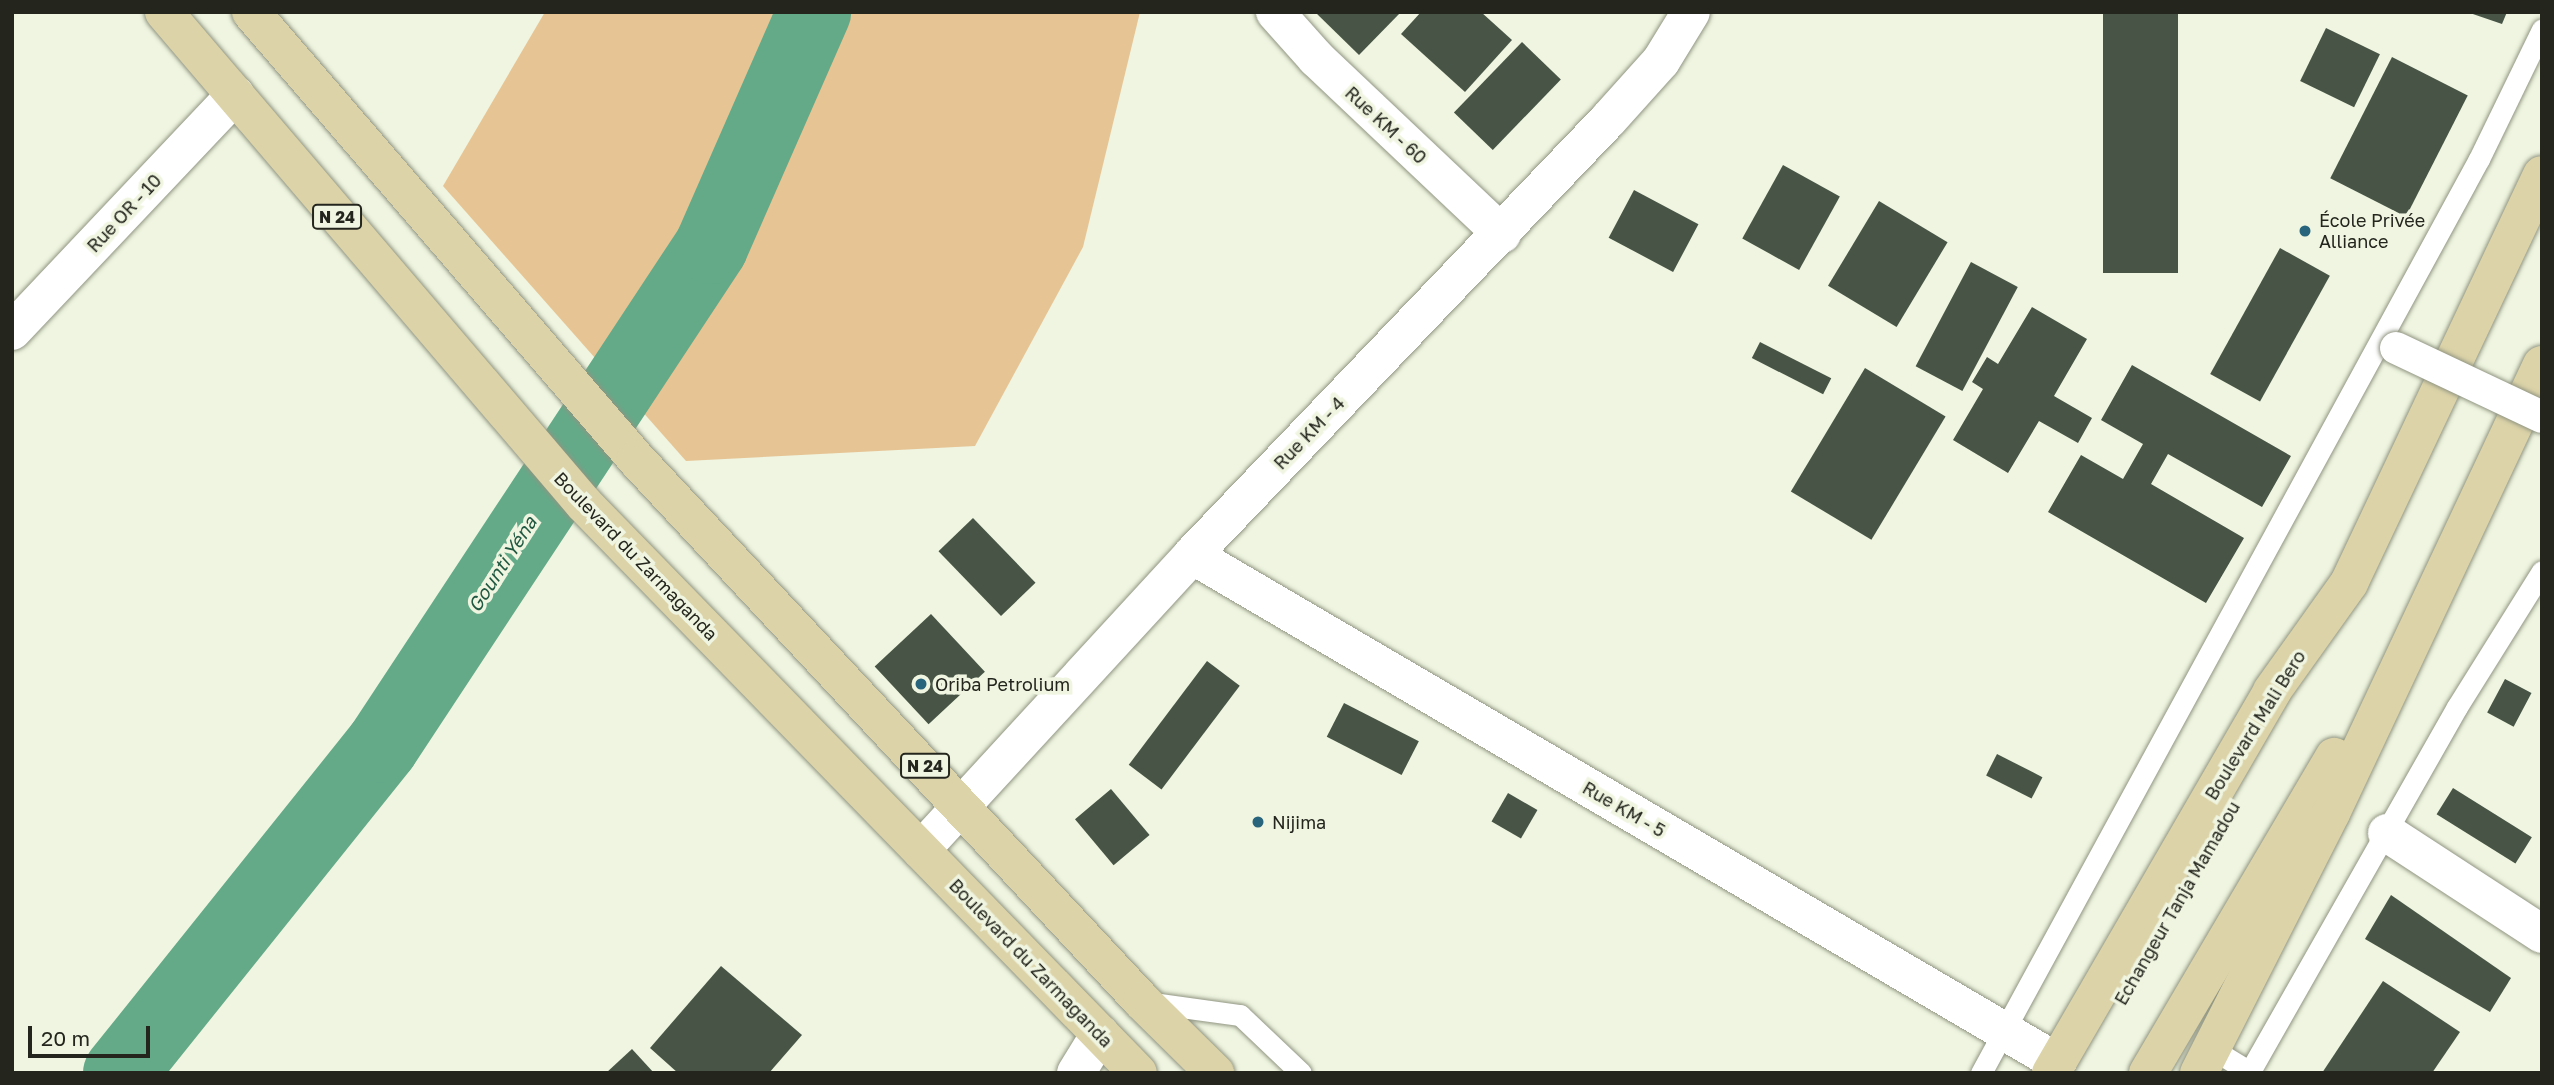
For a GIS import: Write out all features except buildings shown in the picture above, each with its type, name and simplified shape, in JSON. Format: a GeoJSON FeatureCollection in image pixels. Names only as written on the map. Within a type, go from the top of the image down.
{"type":"FeatureCollection","features":[{"type":"Feature","properties":{"kind":"main road","name":"Boulevard du Zarmaganda"},"geometry":{"type":"LineString","coordinates":[[164,12],[584,505],[1138,1073]]}},
{"type":"Feature","properties":{"kind":"main road","name":"N 24"},"geometry":{"type":"LineString","coordinates":[[251,12],[636,459],[964,807],[1142,1001],[1215,1073]]}},
{"type":"Feature","properties":{"kind":"main road","name":"Boulevard Mali Bero"},"geometry":{"type":"LineString","coordinates":[[2062,1069],[2272,691],[2349,583],[2542,176]]}},
{"type":"Feature","properties":{"kind":"main road"},"geometry":{"type":"LineString","coordinates":[[2205,1061],[2331,813],[2417,625],[2542,365]]}},
{"type":"Feature","properties":{"kind":"main road","name":"Echangeur Tanja Mamadou"},"geometry":{"type":"LineString","coordinates":[[2062,1069],[2239,797],[2349,583]]}},
{"type":"Feature","properties":{"kind":"main road"},"geometry":{"type":"LineString","coordinates":[[2148,1073],[2291,825],[2417,625]]}},
{"type":"Feature","properties":{"kind":"street","name":"Rue KM - 60"},"geometry":{"type":"LineString","coordinates":[[1275,12],[1315,58],[1502,234]]}},
{"type":"Feature","properties":{"kind":"street","name":"Rue KM - 4"},"geometry":{"type":"LineString","coordinates":[[921,850],[964,807],[1192,555],[1502,234],[1661,61],[1691,12]]}},
{"type":"Feature","properties":{"kind":"street","name":"Rue OR - 10"},"geometry":{"type":"LineString","coordinates":[[12,331],[235,95]]}},
{"type":"Feature","properties":{"kind":"street"},"geometry":{"type":"LineString","coordinates":[[2396,348],[2542,417]]}},
{"type":"Feature","properties":{"kind":"street","name":"Rue KM - 5"},"geometry":{"type":"LineString","coordinates":[[1192,555],[2006,1030],[2062,1069]]}},
{"type":"Feature","properties":{"kind":"street"},"geometry":{"type":"LineString","coordinates":[[2387,833],[2542,934]]}},
{"type":"Feature","properties":{"kind":"street"},"geometry":{"type":"LineString","coordinates":[[1076,1073],[1100,1034]]}},
{"type":"Feature","properties":{"kind":"lane"},"geometry":{"type":"LineString","coordinates":[[1981,1073],[2479,159],[2542,29]]}},
{"type":"Feature","properties":{"kind":"lane"},"geometry":{"type":"LineString","coordinates":[[2205,1061],[2250,1072],[2542,571]]}},
{"type":"Feature","properties":{"kind":"lane"},"geometry":{"type":"LineString","coordinates":[[1142,1001],[1240,1015],[1301,1073]]}},
{"type":"Feature","properties":{"kind":"shaded area"},"geometry":{"type":"Polygon","coordinates":[[[545,12],[1140,12],[1083,247],[975,446],[686,461],[443,186],[545,12]]]}},
{"type":"Feature","properties":{"kind":"waterway","name":"Gounti Yéna"},"geometry":{"type":"LineString","coordinates":[[120,1073],[382,746],[711,247],[814,12]]}},
{"type":"Feature","properties":{"kind":"place","name":"École Privée Alliance"},"geometry":{"type":"Point","coordinates":[2305,231]}},
{"type":"Feature","properties":{"kind":"place","name":"Oriba Petrolium"},"geometry":{"type":"Point","coordinates":[921,684]}},
{"type":"Feature","properties":{"kind":"place","name":"Nijima"},"geometry":{"type":"Point","coordinates":[1258,822]}}]}
